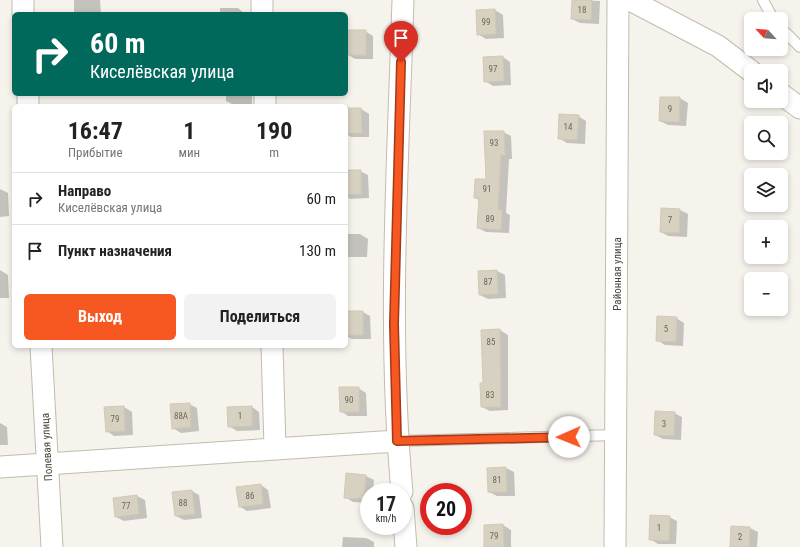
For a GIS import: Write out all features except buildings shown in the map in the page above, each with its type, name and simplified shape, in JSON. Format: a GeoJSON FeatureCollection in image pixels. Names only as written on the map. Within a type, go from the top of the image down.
{"type":"FeatureCollection","features":[{"type":"Feature","properties":{"kind":"street"},"geometry":{"type":"LineString","coordinates":[[23,0],[24,12]]}},
{"type":"Feature","properties":{"kind":"street"},"geometry":{"type":"LineString","coordinates":[[262,0],[262,12]]}},
{"type":"Feature","properties":{"kind":"street"},"geometry":{"type":"LineString","coordinates":[[401,483],[397,441],[394,324],[403,0]]}},
{"type":"Feature","properties":{"kind":"street","name":"Районная улица"},"geometry":{"type":"LineString","coordinates":[[615,547],[618,0]]}},
{"type":"Feature","properties":{"kind":"street"},"geometry":{"type":"LineString","coordinates":[[630,0],[718,46],[744,66]]}},
{"type":"Feature","properties":{"kind":"street"},"geometry":{"type":"LineString","coordinates":[[788,99],[800,108]]}},
{"type":"Feature","properties":{"kind":"street","name":"Полевая улица"},"geometry":{"type":"LineString","coordinates":[[41,348],[52,547]]}},
{"type":"Feature","properties":{"kind":"street"},"geometry":{"type":"LineString","coordinates":[[272,348],[276,448]]}},
{"type":"Feature","properties":{"kind":"street"},"geometry":{"type":"LineString","coordinates":[[0,467],[397,441]]}},
{"type":"Feature","properties":{"kind":"street"},"geometry":{"type":"LineString","coordinates":[[405,535],[406,547]]}},
{"type":"Feature","properties":{"kind":"lane"},"geometry":{"type":"LineString","coordinates":[[764,0],[770,12]]}},
{"type":"Feature","properties":{"kind":"lane"},"geometry":{"type":"LineString","coordinates":[[788,35],[800,47]]}},
{"type":"Feature","properties":{"kind":"lane"},"geometry":{"type":"LineString","coordinates":[[397,441],[616,436]]}},
{"type":"Feature","properties":{"kind":"route"},"geometry":{"type":"LineString","coordinates":[[401,62],[394,324],[397,441],[569,437]]}}]}
